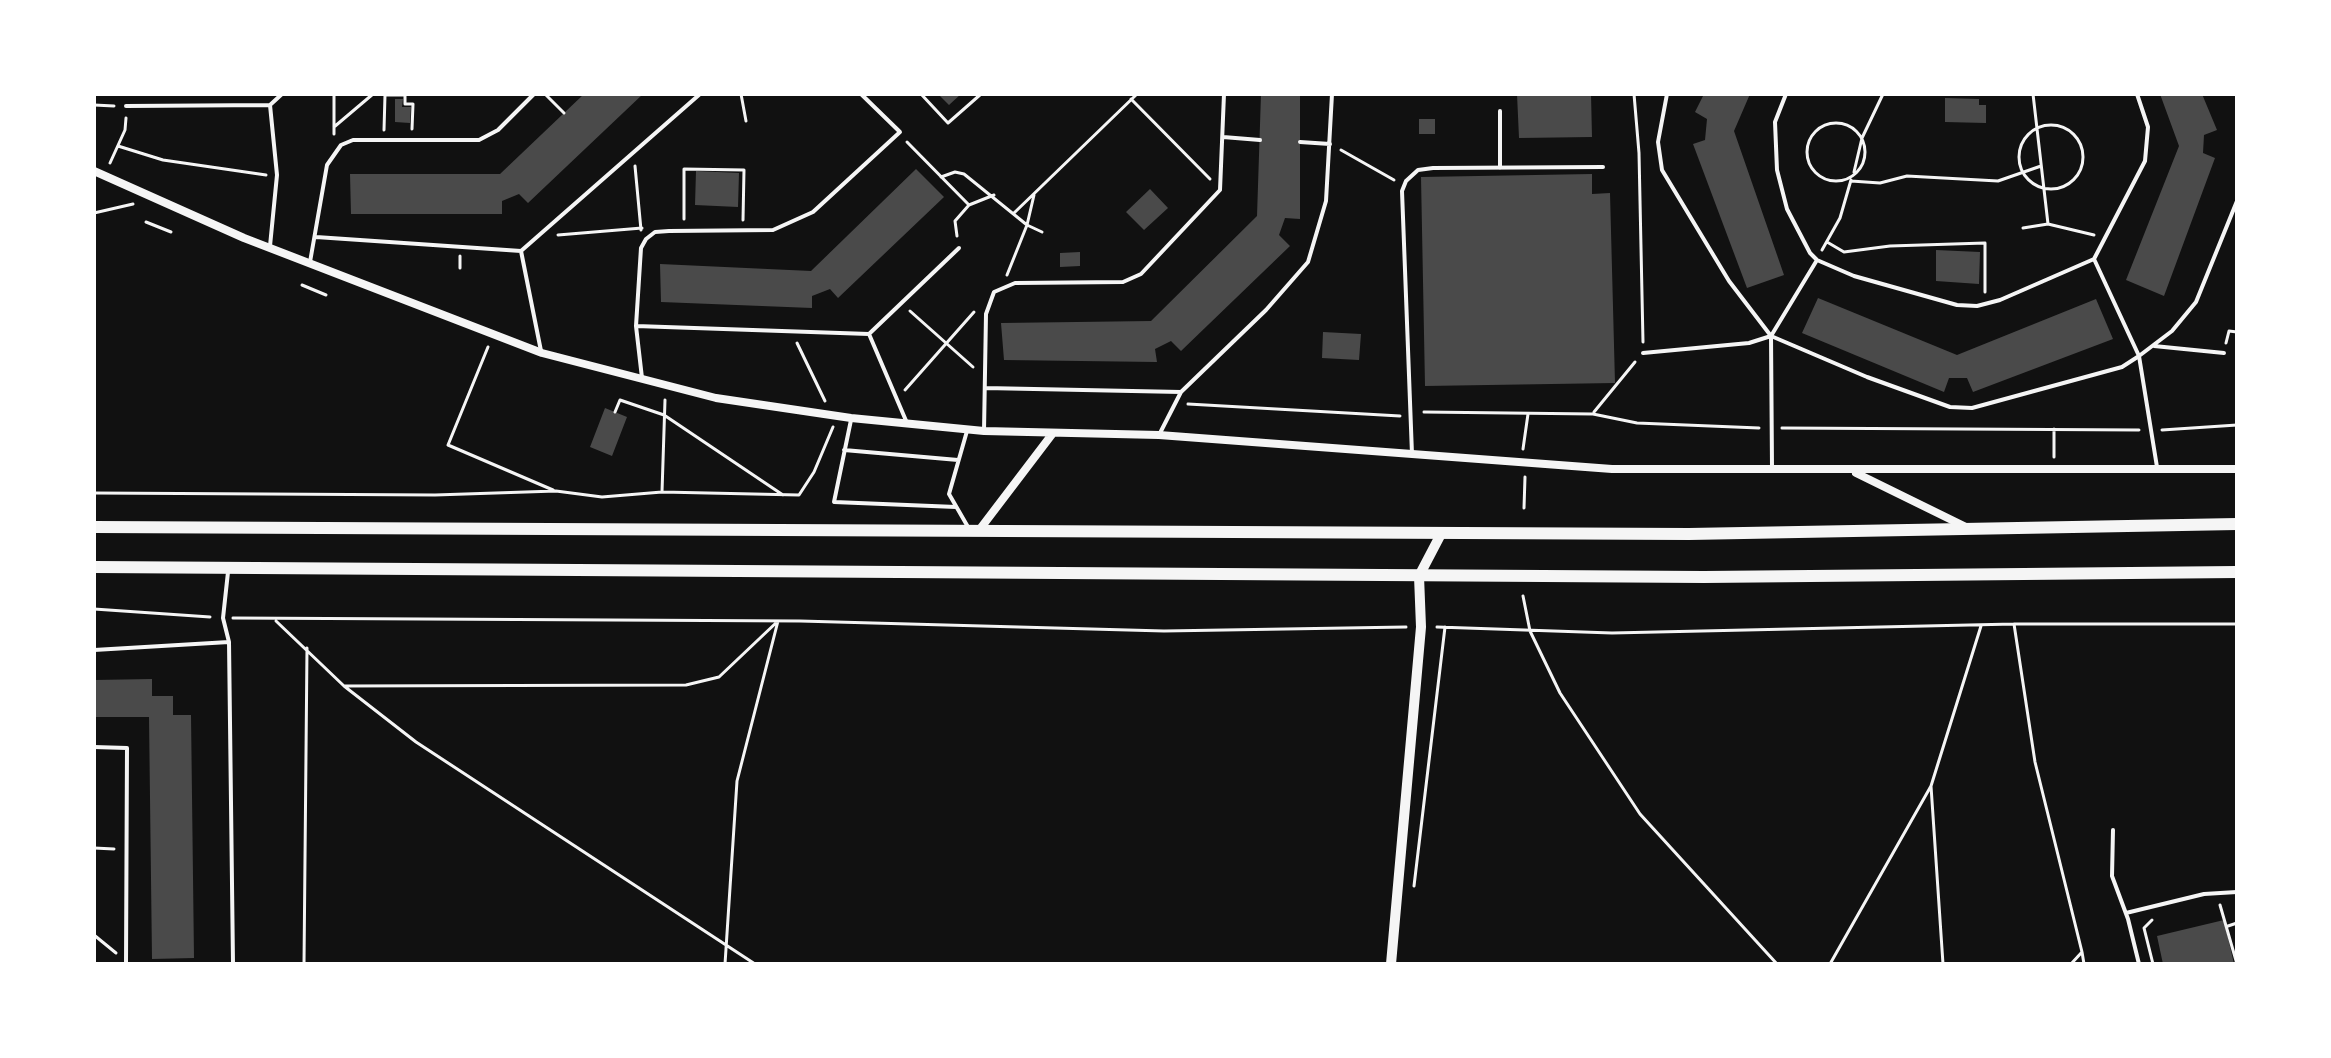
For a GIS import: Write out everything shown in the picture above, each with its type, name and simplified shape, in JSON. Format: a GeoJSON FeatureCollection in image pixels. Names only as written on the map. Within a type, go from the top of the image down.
{"type":"FeatureCollection","features":[{"type":"Feature","properties":{"kind":"main road"},"geometry":{"type":"LineString","coordinates":[[94,527],[1689,534],[2237,524]]}},
{"type":"Feature","properties":{"kind":"main road"},"geometry":{"type":"LineString","coordinates":[[94,567],[1419,576],[2237,572]]}},
{"type":"Feature","properties":{"kind":"street"},"geometry":{"type":"LineString","coordinates":[[94,171],[270,249],[542,353],[665,386],[834,416],[967,430],[1159,435],[1612,469],[2237,469]]}},
{"type":"Feature","properties":{"kind":"street"},"geometry":{"type":"LineString","coordinates":[[975,529],[1053,433]]}},
{"type":"Feature","properties":{"kind":"street"},"geometry":{"type":"LineString","coordinates":[[1853,471],[1966,527]]}},
{"type":"Feature","properties":{"kind":"street"},"geometry":{"type":"LineString","coordinates":[[1391,964],[1421,627],[1419,576],[1441,534]]}},
{"type":"Feature","properties":{"kind":"lane"},"geometry":{"type":"LineString","coordinates":[[126,106],[270,105],[282,94]]}},
{"type":"Feature","properties":{"kind":"lane"},"geometry":{"type":"LineString","coordinates":[[309,264],[327,165],[333,153],[353,140],[479,140],[498,130],[534,94]]}},
{"type":"Feature","properties":{"kind":"lane"},"geometry":{"type":"LineString","coordinates":[[316,237],[521,251],[700,94]]}},
{"type":"Feature","properties":{"kind":"lane"},"geometry":{"type":"LineString","coordinates":[[642,380],[636,326],[641,248],[655,232],[773,230],[813,212],[900,132],[861,94]]}},
{"type":"Feature","properties":{"kind":"lane"},"geometry":{"type":"LineString","coordinates":[[984,431],[986,305],[1003,286],[1133,280],[1183,232],[1220,190],[1224,94]]}},
{"type":"Feature","properties":{"kind":"lane"},"geometry":{"type":"LineString","coordinates":[[1159,435],[1181,392],[1266,310],[1308,262],[1326,201],[1332,94]]}},
{"type":"Feature","properties":{"kind":"lane"},"geometry":{"type":"LineString","coordinates":[[1667,94],[1658,142],[1666,180],[1729,281],[1771,336],[1867,377],[1961,408],[1972,408],[2108,372],[2153,346],[2172,331],[2196,302],[2237,201]]}},
{"type":"Feature","properties":{"kind":"lane"},"geometry":{"type":"LineString","coordinates":[[1786,94],[1775,122],[1777,170],[1787,209],[1799,235],[1817,260],[1854,276],[1957,305],[1985,304],[2094,259],[2145,161],[2148,127],[2137,94]]}},
{"type":"Feature","properties":{"kind":"lane"},"geometry":{"type":"LineString","coordinates":[[270,105],[277,175],[270,249]]}},
{"type":"Feature","properties":{"kind":"lane"},"geometry":{"type":"LineString","coordinates":[[1500,111],[1500,168]]}},
{"type":"Feature","properties":{"kind":"lane"},"geometry":{"type":"LineString","coordinates":[[1223,137],[1260,140]]}},
{"type":"Feature","properties":{"kind":"lane"},"geometry":{"type":"LineString","coordinates":[[1300,142],[1330,144]]}},
{"type":"Feature","properties":{"kind":"lane"},"geometry":{"type":"LineString","coordinates":[[1412,454],[1404,186],[1421,169],[1603,167]]}},
{"type":"Feature","properties":{"kind":"lane"},"geometry":{"type":"LineString","coordinates":[[636,326],[869,334],[959,248]]}},
{"type":"Feature","properties":{"kind":"lane"},"geometry":{"type":"LineString","coordinates":[[521,251],[542,353]]}},
{"type":"Feature","properties":{"kind":"lane"},"geometry":{"type":"LineString","coordinates":[[2094,259],[2139,356],[2157,468]]}},
{"type":"Feature","properties":{"kind":"lane"},"geometry":{"type":"LineString","coordinates":[[1772,468],[1771,336],[1817,260]]}},
{"type":"Feature","properties":{"kind":"lane"},"geometry":{"type":"LineString","coordinates":[[869,334],[908,425]]}},
{"type":"Feature","properties":{"kind":"lane"},"geometry":{"type":"LineString","coordinates":[[1643,353],[1749,343],[1771,336]]}},
{"type":"Feature","properties":{"kind":"lane"},"geometry":{"type":"LineString","coordinates":[[2153,346],[2224,353]]}},
{"type":"Feature","properties":{"kind":"lane"},"geometry":{"type":"LineString","coordinates":[[985,388],[1181,392]]}},
{"type":"Feature","properties":{"kind":"lane"},"geometry":{"type":"LineString","coordinates":[[851,418],[834,502],[956,507]]}},
{"type":"Feature","properties":{"kind":"lane"},"geometry":{"type":"LineString","coordinates":[[967,430],[949,494],[975,529]]}},
{"type":"Feature","properties":{"kind":"lane"},"geometry":{"type":"LineString","coordinates":[[844,450],[958,460]]}},
{"type":"Feature","properties":{"kind":"lane"},"geometry":{"type":"LineString","coordinates":[[229,568],[223,618],[229,642],[233,964]]}},
{"type":"Feature","properties":{"kind":"lane"},"geometry":{"type":"LineString","coordinates":[[94,650],[229,642]]}},
{"type":"Feature","properties":{"kind":"lane"},"geometry":{"type":"LineString","coordinates":[[94,747],[127,748],[126,963]]}},
{"type":"Feature","properties":{"kind":"lane"},"geometry":{"type":"LineString","coordinates":[[2113,830],[2112,876],[2126,913],[2139,964]]}},
{"type":"Feature","properties":{"kind":"lane"},"geometry":{"type":"LineString","coordinates":[[2126,913],[2204,894],[2237,892]]}},
{"type":"Feature","properties":{"kind":"path"},"geometry":{"type":"LineString","coordinates":[[333,153],[334,94]]}},
{"type":"Feature","properties":{"kind":"path"},"geometry":{"type":"LineString","coordinates":[[334,127],[373,94]]}},
{"type":"Feature","properties":{"kind":"path"},"geometry":{"type":"LineString","coordinates":[[545,94],[564,113]]}},
{"type":"Feature","properties":{"kind":"path"},"geometry":{"type":"LineString","coordinates":[[741,94],[746,121]]}},
{"type":"Feature","properties":{"kind":"path"},"geometry":{"type":"LineString","coordinates":[[921,94],[948,123],[981,94]]}},
{"type":"Feature","properties":{"kind":"path"},"geometry":{"type":"LineString","coordinates":[[1014,213],[1137,94]]}},
{"type":"Feature","properties":{"kind":"path"},"geometry":{"type":"LineString","coordinates":[[1593,414],[1643,353],[1645,305],[1632,94]]}},
{"type":"Feature","properties":{"kind":"path"},"geometry":{"type":"LineString","coordinates":[[1817,260],[1840,218],[1862,138],[1883,94]]}},
{"type":"Feature","properties":{"kind":"path"},"geometry":{"type":"LineString","coordinates":[[2033,94],[2048,224]]}},
{"type":"Feature","properties":{"kind":"path"},"geometry":{"type":"LineString","coordinates":[[384,140],[385,95],[405,95],[405,104],[413,104],[412,141]]}},
{"type":"Feature","properties":{"kind":"path"},"geometry":{"type":"LineString","coordinates":[[1131,99],[1220,190]]}},
{"type":"Feature","properties":{"kind":"path"},"geometry":{"type":"LineString","coordinates":[[94,105],[126,106]]}},
{"type":"Feature","properties":{"kind":"path"},"geometry":{"type":"LineString","coordinates":[[1853,174],[1838,181],[1827,180],[1811,165],[1808,147],[1815,131],[1832,123],[1854,129],[1862,138]]}},
{"type":"Feature","properties":{"kind":"path"},"geometry":{"type":"LineString","coordinates":[[2060,127],[2079,143],[2083,154],[2082,167],[2075,178],[2055,189],[2044,189],[2022,172],[2021,145],[2027,134],[2037,129],[2060,127]]}},
{"type":"Feature","properties":{"kind":"path"},"geometry":{"type":"LineString","coordinates":[[104,176],[125,130]]}},
{"type":"Feature","properties":{"kind":"path"},"geometry":{"type":"LineString","coordinates":[[900,132],[969,205]]}},
{"type":"Feature","properties":{"kind":"path"},"geometry":{"type":"LineString","coordinates":[[1330,144],[1404,186]]}},
{"type":"Feature","properties":{"kind":"path"},"geometry":{"type":"LineString","coordinates":[[118,146],[163,160],[247,175],[277,175]]}},
{"type":"Feature","properties":{"kind":"path"},"geometry":{"type":"LineString","coordinates":[[634,150],[642,228],[641,248]]}},
{"type":"Feature","properties":{"kind":"path"},"geometry":{"type":"LineString","coordinates":[[1851,181],[1880,183],[1907,176],[1998,181],[2041,166]]}},
{"type":"Feature","properties":{"kind":"path"},"geometry":{"type":"LineString","coordinates":[[684,231],[684,169],[744,170],[743,232]]}},
{"type":"Feature","properties":{"kind":"path"},"geometry":{"type":"LineString","coordinates":[[941,177],[955,172],[964,174],[994,195],[1027,225],[1042,232]]}},
{"type":"Feature","properties":{"kind":"path"},"geometry":{"type":"LineString","coordinates":[[1003,286],[1027,225],[1034,192]]}},
{"type":"Feature","properties":{"kind":"path"},"geometry":{"type":"LineString","coordinates":[[959,248],[955,221],[969,205],[994,195]]}},
{"type":"Feature","properties":{"kind":"path"},"geometry":{"type":"LineString","coordinates":[[94,213],[125,208]]}},
{"type":"Feature","properties":{"kind":"path"},"geometry":{"type":"LineString","coordinates":[[146,222],[171,232]]}},
{"type":"Feature","properties":{"kind":"path"},"geometry":{"type":"LineString","coordinates":[[2023,228],[2048,224],[2106,237]]}},
{"type":"Feature","properties":{"kind":"path"},"geometry":{"type":"LineString","coordinates":[[545,230],[558,235],[642,228]]}},
{"type":"Feature","properties":{"kind":"path"},"geometry":{"type":"LineString","coordinates":[[1827,242],[1844,252],[1890,246],[1985,243],[1985,304]]}},
{"type":"Feature","properties":{"kind":"path"},"geometry":{"type":"LineString","coordinates":[[302,285],[326,295]]}},
{"type":"Feature","properties":{"kind":"path"},"geometry":{"type":"LineString","coordinates":[[901,303],[985,378]]}},
{"type":"Feature","properties":{"kind":"path"},"geometry":{"type":"LineString","coordinates":[[897,399],[974,312],[986,305]]}},
{"type":"Feature","properties":{"kind":"path"},"geometry":{"type":"LineString","coordinates":[[2224,353],[2229,331],[2237,332]]}},
{"type":"Feature","properties":{"kind":"path"},"geometry":{"type":"LineString","coordinates":[[94,493],[435,495],[556,491],[602,497],[662,492],[799,495],[809,482],[834,416],[791,332]]}},
{"type":"Feature","properties":{"kind":"path"},"geometry":{"type":"LineString","coordinates":[[493,336],[448,445],[556,491]]}},
{"type":"Feature","properties":{"kind":"path"},"geometry":{"type":"LineString","coordinates":[[662,492],[665,386]]}},
{"type":"Feature","properties":{"kind":"path"},"geometry":{"type":"LineString","coordinates":[[615,412],[620,400],[664,415],[783,495]]}},
{"type":"Feature","properties":{"kind":"path"},"geometry":{"type":"LineString","coordinates":[[1173,405],[1208,402],[1372,415],[1472,411],[1593,414],[1637,423],[1771,428],[2150,430],[2237,425]]}},
{"type":"Feature","properties":{"kind":"path"},"geometry":{"type":"LineString","coordinates":[[1522,453],[1528,414]]}},
{"type":"Feature","properties":{"kind":"path"},"geometry":{"type":"LineString","coordinates":[[2054,429],[2054,457]]}},
{"type":"Feature","properties":{"kind":"path"},"geometry":{"type":"LineString","coordinates":[[1524,508],[1525,477]]}},
{"type":"Feature","properties":{"kind":"path"},"geometry":{"type":"LineString","coordinates":[[1523,596],[1530,631],[1560,693],[1640,814],[1777,964]]}},
{"type":"Feature","properties":{"kind":"path"},"geometry":{"type":"LineString","coordinates":[[94,609],[276,621],[778,621],[1164,631],[1445,627],[1530,631],[1762,632],[2014,624],[2237,624]]}},
{"type":"Feature","properties":{"kind":"path"},"geometry":{"type":"LineString","coordinates":[[276,621],[307,647],[344,686],[416,742],[755,964]]}},
{"type":"Feature","properties":{"kind":"path"},"geometry":{"type":"LineString","coordinates":[[344,686],[686,685],[719,677],[778,621]]}},
{"type":"Feature","properties":{"kind":"path"},"geometry":{"type":"LineString","coordinates":[[725,964],[724,942],[737,781],[778,621]]}},
{"type":"Feature","properties":{"kind":"path"},"geometry":{"type":"LineString","coordinates":[[2014,624],[2035,762],[2084,964]]}},
{"type":"Feature","properties":{"kind":"path"},"geometry":{"type":"LineString","coordinates":[[1830,964],[1931,786],[1982,626]]}},
{"type":"Feature","properties":{"kind":"path"},"geometry":{"type":"LineString","coordinates":[[1414,888],[1445,627]]}},
{"type":"Feature","properties":{"kind":"path"},"geometry":{"type":"LineString","coordinates":[[304,964],[307,647]]}},
{"type":"Feature","properties":{"kind":"path"},"geometry":{"type":"LineString","coordinates":[[1931,786],[1943,964]]}},
{"type":"Feature","properties":{"kind":"path"},"geometry":{"type":"LineString","coordinates":[[94,848],[127,849]]}},
{"type":"Feature","properties":{"kind":"path"},"geometry":{"type":"LineString","coordinates":[[2219,903],[2237,964]]}},
{"type":"Feature","properties":{"kind":"path"},"geometry":{"type":"LineString","coordinates":[[2152,919],[2144,928],[2153,964]]}},
{"type":"Feature","properties":{"kind":"path"},"geometry":{"type":"LineString","coordinates":[[2228,926],[2237,923]]}},
{"type":"Feature","properties":{"kind":"path"},"geometry":{"type":"LineString","coordinates":[[94,935],[126,963]]}},
{"type":"Feature","properties":{"kind":"path"},"geometry":{"type":"LineString","coordinates":[[2071,964],[2082,952]]}},
{"type":"Feature","properties":{"kind":"building"},"geometry":{"type":"Polygon","coordinates":[[[584,94],[643,94],[528,203],[519,194],[502,201],[502,214],[351,214],[350,174],[500,174],[584,94]]]}},
{"type":"Feature","properties":{"kind":"building"},"geometry":{"type":"Polygon","coordinates":[[[938,94],[961,94],[949,105],[938,94]]]}},
{"type":"Feature","properties":{"kind":"building"},"geometry":{"type":"Polygon","coordinates":[[[1261,94],[1300,94],[1300,219],[1285,218],[1279,235],[1290,246],[1181,351],[1171,341],[1155,349],[1157,362],[1004,360],[1001,323],[1151,321],[1257,216],[1261,94]]]}},
{"type":"Feature","properties":{"kind":"building"},"geometry":{"type":"Polygon","coordinates":[[[1517,94],[1591,94],[1592,137],[1519,138],[1517,94]]]}},
{"type":"Feature","properties":{"kind":"building"},"geometry":{"type":"Polygon","coordinates":[[[1704,94],[1750,94],[1734,131],[1784,275],[1747,288],[1693,144],[1705,140],[1707,119],[1695,112],[1704,94]]]}},
{"type":"Feature","properties":{"kind":"building"},"geometry":{"type":"Polygon","coordinates":[[[2160,94],[2202,94],[2217,130],[2204,135],[2203,153],[2215,158],[2164,296],[2126,280],[2179,146],[2160,94]]]}},
{"type":"Feature","properties":{"kind":"building"},"geometry":{"type":"Polygon","coordinates":[[[1945,98],[1979,99],[1979,105],[1986,105],[1986,123],[1945,122],[1945,98]]]}},
{"type":"Feature","properties":{"kind":"building"},"geometry":{"type":"Polygon","coordinates":[[[395,99],[403,99],[402,107],[411,107],[410,123],[395,122],[395,99]]]}},
{"type":"Feature","properties":{"kind":"building"},"geometry":{"type":"Polygon","coordinates":[[[1419,119],[1435,119],[1435,134],[1419,134],[1419,119]]]}},
{"type":"Feature","properties":{"kind":"building"},"geometry":{"type":"Polygon","coordinates":[[[916,169],[944,197],[838,298],[830,289],[812,296],[812,308],[661,302],[660,264],[811,271],[916,169]]]}},
{"type":"Feature","properties":{"kind":"building"},"geometry":{"type":"Polygon","coordinates":[[[696,171],[739,173],[738,207],[695,205],[696,171]]]}},
{"type":"Feature","properties":{"kind":"building"},"geometry":{"type":"Polygon","coordinates":[[[1592,174],[1592,194],[1610,193],[1615,383],[1425,386],[1421,177],[1592,174]]]}},
{"type":"Feature","properties":{"kind":"building"},"geometry":{"type":"Polygon","coordinates":[[[1150,189],[1168,208],[1144,230],[1126,212],[1150,189]]]}},
{"type":"Feature","properties":{"kind":"building"},"geometry":{"type":"Polygon","coordinates":[[[1936,250],[1980,252],[1979,284],[1936,281],[1936,250]]]}},
{"type":"Feature","properties":{"kind":"building"},"geometry":{"type":"Polygon","coordinates":[[[1080,252],[1080,266],[1060,267],[1060,253],[1080,252]]]}},
{"type":"Feature","properties":{"kind":"building"},"geometry":{"type":"Polygon","coordinates":[[[1818,298],[1957,355],[2096,299],[2113,339],[1973,392],[1967,378],[1949,378],[1944,392],[1802,333],[1818,298]]]}},
{"type":"Feature","properties":{"kind":"building"},"geometry":{"type":"Polygon","coordinates":[[[1323,332],[1361,334],[1359,360],[1322,358],[1323,332]]]}},
{"type":"Feature","properties":{"kind":"building"},"geometry":{"type":"Polygon","coordinates":[[[605,408],[627,417],[612,456],[590,447],[605,408]]]}},
{"type":"Feature","properties":{"kind":"building"},"geometry":{"type":"Polygon","coordinates":[[[152,679],[152,696],[173,696],[173,715],[191,715],[194,958],[152,959],[149,717],[94,717],[94,680],[152,679]]]}},
{"type":"Feature","properties":{"kind":"building"},"geometry":{"type":"Polygon","coordinates":[[[2224,920],[2234,964],[2163,964],[2157,936],[2224,920]]]}}]}
